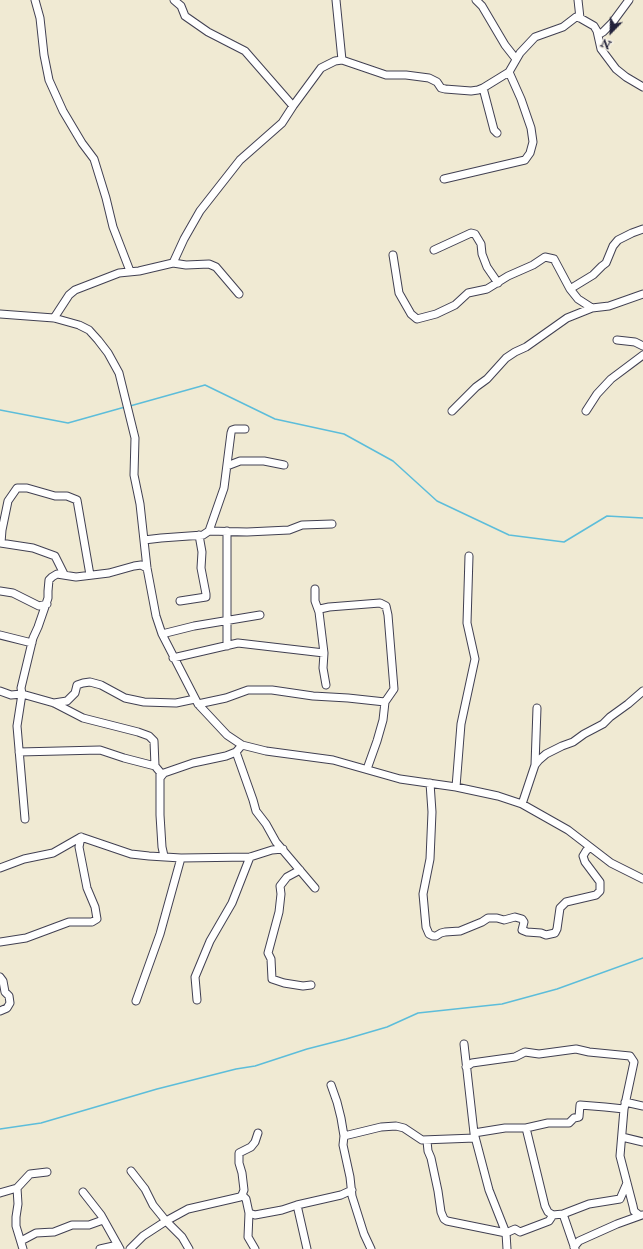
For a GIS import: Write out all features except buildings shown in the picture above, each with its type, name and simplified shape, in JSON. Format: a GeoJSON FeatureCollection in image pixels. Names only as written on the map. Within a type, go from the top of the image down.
{"type":"FeatureCollection","features":[{"type":"Feature","properties":{"kind":"street"},"geometry":{"type":"LineString","coordinates":[[36,0],[49,80],[63,111],[82,143],[94,159],[113,227],[130,271]]}},
{"type":"Feature","properties":{"kind":"street"},"geometry":{"type":"LineString","coordinates":[[174,0],[181,6],[185,16],[208,32],[245,51],[293,106]]}},
{"type":"Feature","properties":{"kind":"street"},"geometry":{"type":"LineString","coordinates":[[336,0],[342,60]]}},
{"type":"Feature","properties":{"kind":"street"},"geometry":{"type":"LineString","coordinates":[[476,0],[482,6],[505,45],[516,59]]}},
{"type":"Feature","properties":{"kind":"street"},"geometry":{"type":"LineString","coordinates":[[578,0],[580,18]]}},
{"type":"Feature","properties":{"kind":"street"},"geometry":{"type":"LineString","coordinates":[[598,34],[603,32],[612,23],[629,0]]}},
{"type":"Feature","properties":{"kind":"street"},"geometry":{"type":"LineString","coordinates":[[173,263],[184,238],[200,212],[240,160],[282,123],[321,68],[335,62],[342,60],[386,75],[406,75],[429,78],[437,82],[441,88],[445,90],[478,90],[509,72],[516,59],[536,36],[563,27],[576,17],[594,26],[598,34],[601,49],[616,69],[643,87]]}},
{"type":"Feature","properties":{"kind":"street"},"geometry":{"type":"LineString","coordinates":[[444,179],[525,160],[530,153],[533,142],[531,128],[521,98],[509,72]]}},
{"type":"Feature","properties":{"kind":"street"},"geometry":{"type":"LineString","coordinates":[[482,88],[494,130],[497,133]]}},
{"type":"Feature","properties":{"kind":"street"},"geometry":{"type":"LineString","coordinates":[[570,289],[593,276],[606,263],[613,246],[618,240],[643,229]]}},
{"type":"Feature","properties":{"kind":"street"},"geometry":{"type":"LineString","coordinates":[[434,250],[471,233],[476,234],[481,244],[482,254],[488,267],[498,282]]}},
{"type":"Feature","properties":{"kind":"street"},"geometry":{"type":"LineString","coordinates":[[393,255],[399,293],[411,314],[417,318],[436,314],[455,305],[468,293],[487,289],[508,276],[533,265],[545,257],[554,259],[570,289],[578,299],[592,308]]}},
{"type":"Feature","properties":{"kind":"street"},"geometry":{"type":"LineString","coordinates":[[54,318],[69,295],[75,290],[119,273],[139,271],[173,263],[186,265],[210,264],[216,267],[239,294]]}},
{"type":"Feature","properties":{"kind":"street"},"geometry":{"type":"LineString","coordinates":[[452,411],[476,387],[487,380],[506,358],[526,347],[567,318],[592,308],[609,306],[643,294]]}},
{"type":"Feature","properties":{"kind":"street"},"geometry":{"type":"LineString","coordinates":[[0,314],[54,318],[79,325],[89,330],[98,340],[108,353],[119,373],[135,438],[134,475],[140,504],[146,568],[162,634],[196,701],[227,735],[242,745],[266,751],[333,760],[400,779],[456,787],[498,796],[522,804],[553,820],[611,863],[643,879]]}},
{"type":"Feature","properties":{"kind":"street"},"geometry":{"type":"LineString","coordinates":[[617,340],[635,342],[643,346]]}},
{"type":"Feature","properties":{"kind":"street"},"geometry":{"type":"LineString","coordinates":[[586,410],[597,394],[611,379],[643,355]]}},
{"type":"Feature","properties":{"kind":"street"},"geometry":{"type":"LineString","coordinates":[[209,531],[224,488],[232,430],[245,429]]}},
{"type":"Feature","properties":{"kind":"street"},"geometry":{"type":"LineString","coordinates":[[227,466],[240,461],[264,461],[284,465]]}},
{"type":"Feature","properties":{"kind":"street"},"geometry":{"type":"LineString","coordinates":[[64,574],[55,556],[34,548],[0,543],[8,501],[17,488],[27,488],[55,496],[66,496],[77,500],[90,576]]}},
{"type":"Feature","properties":{"kind":"street"},"geometry":{"type":"LineString","coordinates":[[144,540],[203,535],[209,531],[289,530],[302,525],[332,524]]}},
{"type":"Feature","properties":{"kind":"street"},"geometry":{"type":"LineString","coordinates":[[227,531],[227,646]]}},
{"type":"Feature","properties":{"kind":"street"},"geometry":{"type":"LineString","coordinates":[[180,602],[206,597],[199,535]]}},
{"type":"Feature","properties":{"kind":"street"},"geometry":{"type":"LineString","coordinates":[[456,787],[461,724],[475,659],[467,623],[470,556]]}},
{"type":"Feature","properties":{"kind":"street"},"geometry":{"type":"LineString","coordinates":[[26,819],[17,726],[24,674],[32,642],[47,604],[49,580],[57,574],[76,577],[109,574],[141,565],[146,568]]}},
{"type":"Feature","properties":{"kind":"street"},"geometry":{"type":"LineString","coordinates":[[315,589],[315,601],[319,612],[324,653],[323,668],[326,685]]}},
{"type":"Feature","properties":{"kind":"street"},"geometry":{"type":"LineString","coordinates":[[0,591],[13,593],[39,606],[47,604]]}},
{"type":"Feature","properties":{"kind":"street"},"geometry":{"type":"LineString","coordinates":[[319,612],[320,609],[329,607],[380,603],[386,606],[394,688],[385,702],[383,720],[367,769]]}},
{"type":"Feature","properties":{"kind":"street"},"geometry":{"type":"LineString","coordinates":[[162,634],[194,626],[260,615]]}},
{"type":"Feature","properties":{"kind":"street"},"geometry":{"type":"LineString","coordinates":[[0,635],[32,642]]}},
{"type":"Feature","properties":{"kind":"street"},"geometry":{"type":"LineString","coordinates":[[173,658],[238,643],[324,653]]}},
{"type":"Feature","properties":{"kind":"street"},"geometry":{"type":"LineString","coordinates":[[54,703],[67,701],[75,693],[77,685],[90,682],[100,685],[125,698],[144,702],[176,703],[226,698],[248,690],[272,690],[313,696],[385,702]]}},
{"type":"Feature","properties":{"kind":"street"},"geometry":{"type":"LineString","coordinates":[[0,691],[11,695],[22,694],[54,703],[82,718],[149,736],[154,742],[155,766]]}},
{"type":"Feature","properties":{"kind":"street"},"geometry":{"type":"LineString","coordinates":[[522,804],[538,760],[546,754],[573,742],[584,734],[603,724],[610,716],[628,704],[643,691]]}},
{"type":"Feature","properties":{"kind":"street"},"geometry":{"type":"LineString","coordinates":[[535,765],[537,708]]}},
{"type":"Feature","properties":{"kind":"street"},"geometry":{"type":"LineString","coordinates":[[160,778],[164,773],[193,763],[226,756],[236,752],[242,745]]}},
{"type":"Feature","properties":{"kind":"street"},"geometry":{"type":"LineString","coordinates":[[19,752],[100,750],[155,766],[160,772],[160,815],[164,856]]}},
{"type":"Feature","properties":{"kind":"street"},"geometry":{"type":"LineString","coordinates":[[236,752],[256,811],[266,824],[276,842],[316,888]]}},
{"type":"Feature","properties":{"kind":"street"},"geometry":{"type":"LineString","coordinates":[[430,783],[432,812],[430,859],[423,894],[426,927],[429,934],[433,936],[445,932],[460,931],[491,918],[502,918],[504,920],[515,917],[522,919],[524,922],[522,930],[527,932],[541,932],[546,935],[555,933],[558,925],[560,908],[566,902],[596,895],[600,891],[600,882],[584,862],[583,856],[590,847]]}},
{"type":"Feature","properties":{"kind":"street"},"geometry":{"type":"LineString","coordinates":[[0,868],[24,859],[53,853],[82,837],[131,854],[181,858],[250,857],[272,850],[283,849]]}},
{"type":"Feature","properties":{"kind":"street"},"geometry":{"type":"LineString","coordinates":[[0,942],[26,938],[69,922],[92,922],[97,919],[95,907],[87,888],[79,847],[82,837]]}},
{"type":"Feature","properties":{"kind":"street"},"geometry":{"type":"LineString","coordinates":[[197,1000],[195,977],[210,941],[232,903],[250,857]]}},
{"type":"Feature","properties":{"kind":"street"},"geometry":{"type":"LineString","coordinates":[[136,1002],[160,934],[181,858]]}},
{"type":"Feature","properties":{"kind":"street"},"geometry":{"type":"LineString","coordinates":[[300,870],[287,877],[280,886],[281,894],[279,912],[268,953],[271,959],[272,979],[284,984],[303,986],[311,985]]}},
{"type":"Feature","properties":{"kind":"street"},"geometry":{"type":"LineString","coordinates":[[0,977],[3,981],[5,992],[9,996],[10,1003],[7,1008],[0,1011]]}},
{"type":"Feature","properties":{"kind":"street"},"geometry":{"type":"LineString","coordinates":[[464,1044],[475,1135],[489,1190],[506,1233],[507,1249]]}},
{"type":"Feature","properties":{"kind":"street"},"geometry":{"type":"LineString","coordinates":[[466,1067],[472,1063],[515,1057],[525,1052],[539,1054],[576,1049],[589,1052],[630,1056],[634,1062],[624,1106],[620,1156],[632,1206],[634,1211],[641,1215]]}},
{"type":"Feature","properties":{"kind":"street"},"geometry":{"type":"LineString","coordinates":[[331,1085],[337,1102],[344,1136],[343,1145],[346,1152],[352,1196],[364,1234],[371,1249]]}},
{"type":"Feature","properties":{"kind":"street"},"geometry":{"type":"LineString","coordinates":[[344,1136],[381,1127],[396,1126],[404,1128],[422,1140],[427,1141],[475,1135],[505,1128],[526,1128],[548,1123],[569,1122],[574,1118],[579,1117],[580,1106],[643,1106]]}},
{"type":"Feature","properties":{"kind":"street"},"geometry":{"type":"LineString","coordinates":[[526,1128],[546,1206],[548,1212],[553,1215],[562,1214],[589,1204],[620,1198],[627,1183]]}},
{"type":"Feature","properties":{"kind":"street"},"geometry":{"type":"LineString","coordinates":[[130,1249],[143,1236],[188,1209],[240,1197],[244,1190],[239,1163],[239,1153],[251,1147],[255,1142],[258,1133]]}},
{"type":"Feature","properties":{"kind":"street"},"geometry":{"type":"LineString","coordinates":[[622,1137],[643,1142]]}},
{"type":"Feature","properties":{"kind":"street"},"geometry":{"type":"LineString","coordinates":[[427,1141],[441,1212],[444,1219],[447,1221],[506,1233],[515,1229],[520,1232],[549,1220],[553,1215]]}},
{"type":"Feature","properties":{"kind":"street"},"geometry":{"type":"LineString","coordinates":[[131,1171],[153,1205],[182,1237],[189,1249]]}},
{"type":"Feature","properties":{"kind":"street"},"geometry":{"type":"LineString","coordinates":[[0,1193],[17,1188],[30,1174],[47,1172]]}},
{"type":"Feature","properties":{"kind":"street"},"geometry":{"type":"LineString","coordinates":[[17,1188],[18,1204],[16,1217],[23,1249]]}},
{"type":"Feature","properties":{"kind":"street"},"geometry":{"type":"LineString","coordinates":[[249,1213],[255,1215],[282,1210],[341,1195],[352,1190]]}},
{"type":"Feature","properties":{"kind":"street"},"geometry":{"type":"LineString","coordinates":[[83,1192],[100,1215],[119,1247],[100,1249]]}},
{"type":"Feature","properties":{"kind":"street"},"geometry":{"type":"LineString","coordinates":[[242,1195],[246,1199],[249,1213],[248,1237],[254,1249]]}},
{"type":"Feature","properties":{"kind":"street"},"geometry":{"type":"LineString","coordinates":[[297,1205],[307,1249]]}},
{"type":"Feature","properties":{"kind":"street"},"geometry":{"type":"LineString","coordinates":[[562,1214],[574,1248]]}},
{"type":"Feature","properties":{"kind":"street"},"geometry":{"type":"LineString","coordinates":[[574,1248],[579,1241],[641,1215]]}},
{"type":"Feature","properties":{"kind":"street"},"geometry":{"type":"LineString","coordinates":[[21,1241],[36,1233],[54,1232],[72,1226],[89,1225],[103,1220]]}},
{"type":"Feature","properties":{"kind":"waterway"},"geometry":{"type":"LineString","coordinates":[[130,406],[205,385],[275,419],[344,434],[393,461],[437,501],[509,535],[564,542],[607,516],[643,518]]}},
{"type":"Feature","properties":{"kind":"waterway"},"geometry":{"type":"LineString","coordinates":[[0,410],[68,423],[125,407]]}},
{"type":"Feature","properties":{"kind":"waterway"},"geometry":{"type":"LineString","coordinates":[[0,1129],[41,1123],[157,1089],[236,1069],[255,1066],[307,1049],[387,1027],[418,1013],[502,1004],[557,989],[643,958]]}}]}
